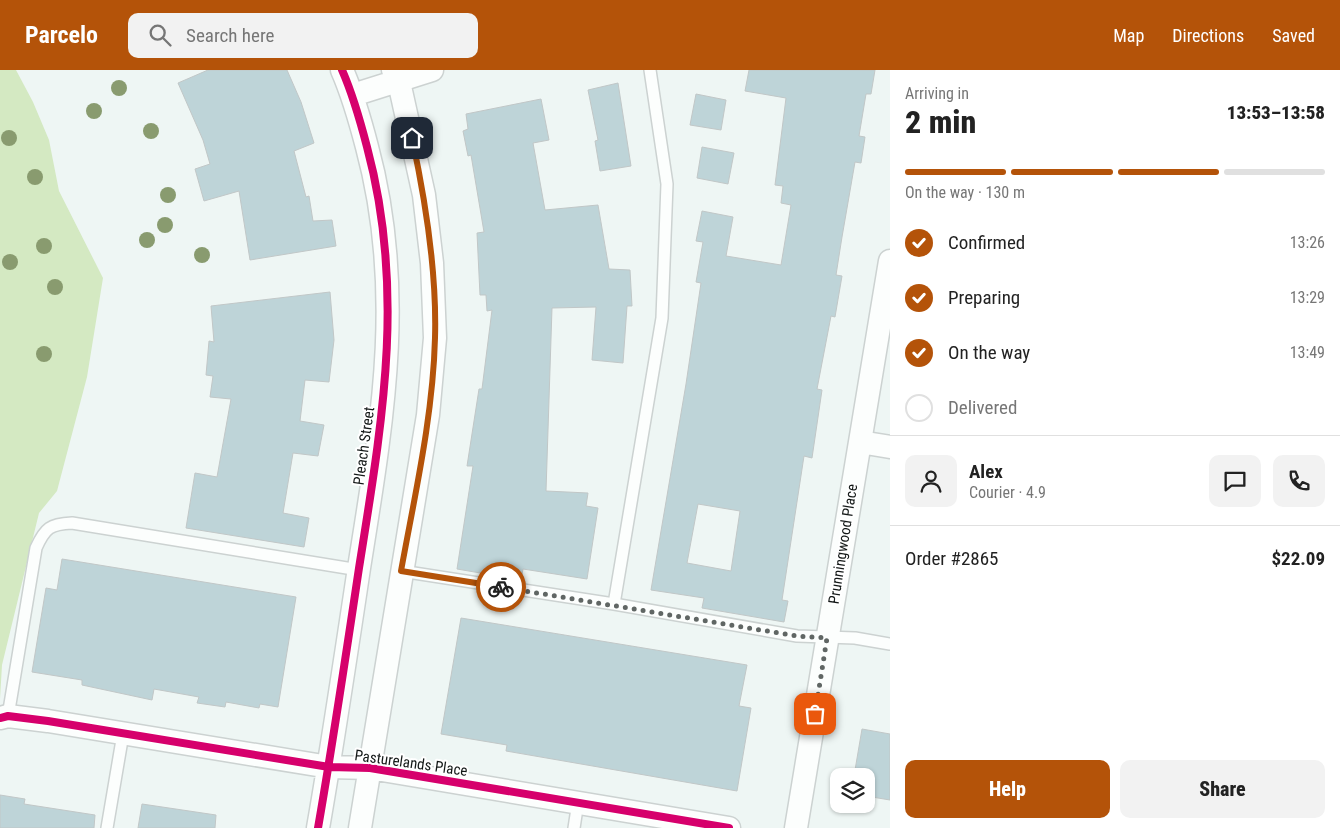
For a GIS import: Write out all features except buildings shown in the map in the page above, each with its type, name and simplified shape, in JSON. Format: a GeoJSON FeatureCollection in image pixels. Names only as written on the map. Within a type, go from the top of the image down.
{"type":"FeatureCollection","features":[{"type":"Feature","properties":{"kind":"street","name":"Pleach Street"},"geometry":{"type":"LineString","coordinates":[[318,828],[384,406],[388,338],[388,271],[376,181],[353,95],[342,70]]}},
{"type":"Feature","properties":{"kind":"street"},"geometry":{"type":"LineString","coordinates":[[353,95],[396,76],[432,70]]}},
{"type":"Feature","properties":{"kind":"street"},"geometry":{"type":"LineString","coordinates":[[360,828],[428,415],[435,338],[432,263],[424,195],[396,76]]}},
{"type":"Feature","properties":{"kind":"street","name":"Prunningwood Place"},"geometry":{"type":"LineString","coordinates":[[796,828],[890,261]]}},
{"type":"Feature","properties":{"kind":"street"},"geometry":{"type":"LineString","coordinates":[[860,442],[890,446]]}},
{"type":"Feature","properties":{"kind":"street","name":"Pasturelands Place"},"geometry":{"type":"LineString","coordinates":[[4,717],[328,767],[370,768],[729,828]]}},
{"type":"Feature","properties":{"kind":"lane"},"geometry":{"type":"LineString","coordinates":[[614,604],[662,318],[666,184],[650,70]]}},
{"type":"Feature","properties":{"kind":"lane"},"geometry":{"type":"LineString","coordinates":[[4,717],[36,548],[47,529],[57,524],[72,523],[359,570]]}},
{"type":"Feature","properties":{"kind":"lane"},"geometry":{"type":"LineString","coordinates":[[401,571],[614,604],[797,636],[855,638],[890,644]]}},
{"type":"Feature","properties":{"kind":"lane"},"geometry":{"type":"LineString","coordinates":[[107,828],[123,734]]}},
{"type":"Feature","properties":{"kind":"lane"},"geometry":{"type":"LineString","coordinates":[[574,828],[578,802]]}},
{"type":"Feature","properties":{"kind":"green space"},"geometry":{"type":"Polygon","coordinates":[[[0,70],[16,70],[33,102],[49,140],[59,191],[103,278],[87,377],[57,491],[39,513],[2,665],[0,699],[0,70]]]}},
{"type":"Feature","properties":{"kind":"cycle path"},"geometry":{"type":"LineString","coordinates":[[318,828],[382,409],[388,306],[379,201],[362,127],[342,70]]}},
{"type":"Feature","properties":{"kind":"cycle path"},"geometry":{"type":"LineString","coordinates":[[0,718],[8,716],[48,721],[329,767],[370,768],[729,828]]}},
{"type":"Feature","properties":{"kind":"way so far"},"geometry":{"type":"LineString","coordinates":[[501,587],[614,604],[797,636],[827,638],[815,714]]}},
{"type":"Feature","properties":{"kind":"route"},"geometry":{"type":"LineString","coordinates":[[412,138],[424,195],[432,263],[435,338],[428,415],[401,571],[501,587]]}}]}
